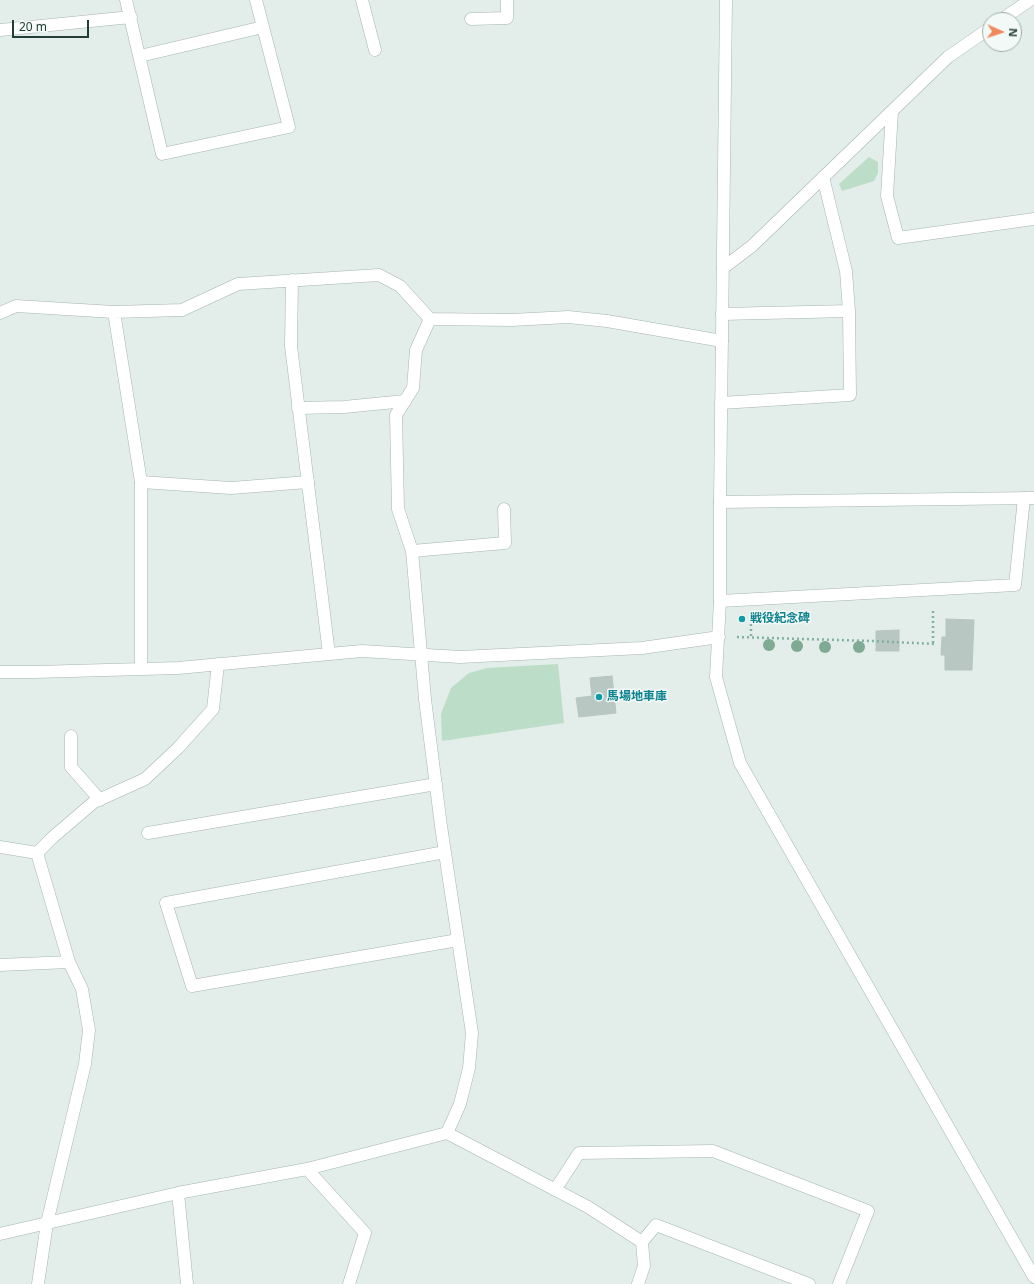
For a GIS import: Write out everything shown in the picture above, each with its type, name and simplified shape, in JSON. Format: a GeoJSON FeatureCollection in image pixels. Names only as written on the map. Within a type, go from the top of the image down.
{"type":"FeatureCollection","features":[{"type":"Feature","properties":{"kind":"street"},"geometry":{"type":"LineString","coordinates":[[126,0],[162,154],[289,127],[256,0]]}},
{"type":"Feature","properties":{"kind":"street"},"geometry":{"type":"LineString","coordinates":[[362,0],[374,50]]}},
{"type":"Feature","properties":{"kind":"street"},"geometry":{"type":"LineString","coordinates":[[471,19],[507,18],[507,0]]}},
{"type":"Feature","properties":{"kind":"street"},"geometry":{"type":"LineString","coordinates":[[726,0],[720,601],[716,677],[740,763],[1034,1277]]}},
{"type":"Feature","properties":{"kind":"street"},"geometry":{"type":"LineString","coordinates":[[1013,12],[1030,0]]}},
{"type":"Feature","properties":{"kind":"street"},"geometry":{"type":"LineString","coordinates":[[0,30],[131,17]]}},
{"type":"Feature","properties":{"kind":"street"},"geometry":{"type":"LineString","coordinates":[[140,56],[263,27]]}},
{"type":"Feature","properties":{"kind":"street"},"geometry":{"type":"LineString","coordinates":[[723,268],[752,246],[948,58],[982,34]]}},
{"type":"Feature","properties":{"kind":"street"},"geometry":{"type":"LineString","coordinates":[[892,112],[887,196],[898,238],[1034,219]]}},
{"type":"Feature","properties":{"kind":"street"},"geometry":{"type":"LineString","coordinates":[[721,403],[850,395],[849,311],[846,271],[823,177]]}},
{"type":"Feature","properties":{"kind":"street"},"geometry":{"type":"LineString","coordinates":[[0,313],[16,306],[114,312],[182,310],[238,284],[379,275],[400,286],[430,319],[512,320],[568,316],[607,321],[722,342]]}},
{"type":"Feature","properties":{"kind":"street"},"geometry":{"type":"LineString","coordinates":[[292,280],[291,346],[329,654]]}},
{"type":"Feature","properties":{"kind":"street"},"geometry":{"type":"LineString","coordinates":[[722,314],[849,311]]}},
{"type":"Feature","properties":{"kind":"street"},"geometry":{"type":"LineString","coordinates":[[114,312],[141,482],[142,669]]}},
{"type":"Feature","properties":{"kind":"street"},"geometry":{"type":"LineString","coordinates":[[430,319],[416,350],[413,388],[396,415],[398,509],[412,551],[421,655],[436,784],[472,1033],[470,1068],[460,1104],[446,1133]]}},
{"type":"Feature","properties":{"kind":"street"},"geometry":{"type":"LineString","coordinates":[[298,408],[344,407],[405,401]]}},
{"type":"Feature","properties":{"kind":"street"},"geometry":{"type":"LineString","coordinates":[[141,482],[231,488],[308,482]]}},
{"type":"Feature","properties":{"kind":"street"},"geometry":{"type":"LineString","coordinates":[[720,502],[1029,498],[1015,585],[720,601]]}},
{"type":"Feature","properties":{"kind":"street"},"geometry":{"type":"LineString","coordinates":[[412,551],[506,543],[504,509]]}},
{"type":"Feature","properties":{"kind":"street"},"geometry":{"type":"LineString","coordinates":[[0,672],[178,668],[362,652],[460,657],[642,648],[719,638]]}},
{"type":"Feature","properties":{"kind":"street"},"geometry":{"type":"LineString","coordinates":[[37,853],[53,837],[94,802],[145,779],[178,748],[213,710],[218,664]]}},
{"type":"Feature","properties":{"kind":"street"},"geometry":{"type":"LineString","coordinates":[[71,736],[71,767],[100,800]]}},
{"type":"Feature","properties":{"kind":"street"},"geometry":{"type":"LineString","coordinates":[[148,833],[436,784]]}},
{"type":"Feature","properties":{"kind":"street"},"geometry":{"type":"LineString","coordinates":[[0,847],[37,853]]}},
{"type":"Feature","properties":{"kind":"street"},"geometry":{"type":"LineString","coordinates":[[445,852],[166,903],[192,986],[458,940]]}},
{"type":"Feature","properties":{"kind":"street"},"geometry":{"type":"LineString","coordinates":[[37,853],[69,962],[82,989],[89,1030],[85,1064],[46,1224],[38,1284]]}},
{"type":"Feature","properties":{"kind":"street"},"geometry":{"type":"LineString","coordinates":[[0,965],[69,962]]}},
{"type":"Feature","properties":{"kind":"street"},"geometry":{"type":"LineString","coordinates":[[0,1234],[178,1193],[307,1169],[446,1133],[588,1207],[642,1242]]}},
{"type":"Feature","properties":{"kind":"street"},"geometry":{"type":"LineString","coordinates":[[555,1190],[579,1153],[713,1151],[868,1211],[839,1284]]}},
{"type":"Feature","properties":{"kind":"street"},"geometry":{"type":"LineString","coordinates":[[307,1169],[365,1234],[349,1284]]}},
{"type":"Feature","properties":{"kind":"street"},"geometry":{"type":"LineString","coordinates":[[178,1193],[187,1284]]}},
{"type":"Feature","properties":{"kind":"street"},"geometry":{"type":"LineString","coordinates":[[638,1284],[644,1266],[642,1242],[656,1225],[809,1284]]}},
{"type":"Feature","properties":{"kind":"path"},"geometry":{"type":"LineString","coordinates":[[719,638],[848,640],[935,644],[934,589]]}},
{"type":"Feature","properties":{"kind":"green space"},"geometry":{"type":"Polygon","coordinates":[[[869,157],[878,162],[878,173],[874,181],[842,191],[839,184],[869,157]]]}},
{"type":"Feature","properties":{"kind":"green space"},"geometry":{"type":"Polygon","coordinates":[[[558,664],[564,723],[442,741],[441,714],[451,688],[469,673],[487,668],[558,664]]]}},
{"type":"Feature","properties":{"kind":"building"},"geometry":{"type":"Polygon","coordinates":[[[946,619],[974,620],[972,670],[945,670],[945,655],[941,655],[942,637],[946,637],[946,619]]]}},
{"type":"Feature","properties":{"kind":"building"},"geometry":{"type":"Polygon","coordinates":[[[899,630],[899,651],[876,651],[876,631],[899,630]]]}},
{"type":"Feature","properties":{"kind":"building","name":"馬場地車庫"},"geometry":{"type":"Polygon","coordinates":[[[612,676],[616,713],[579,717],[576,698],[592,696],[590,678],[612,676]]]}},
{"type":"Feature","properties":{"kind":"place","name":"戦役紀念碑"},"geometry":{"type":"Point","coordinates":[742,619]}},
{"type":"Feature","properties":{"kind":"place","name":"馬場地車庫"},"geometry":{"type":"Point","coordinates":[599,697]}}]}
